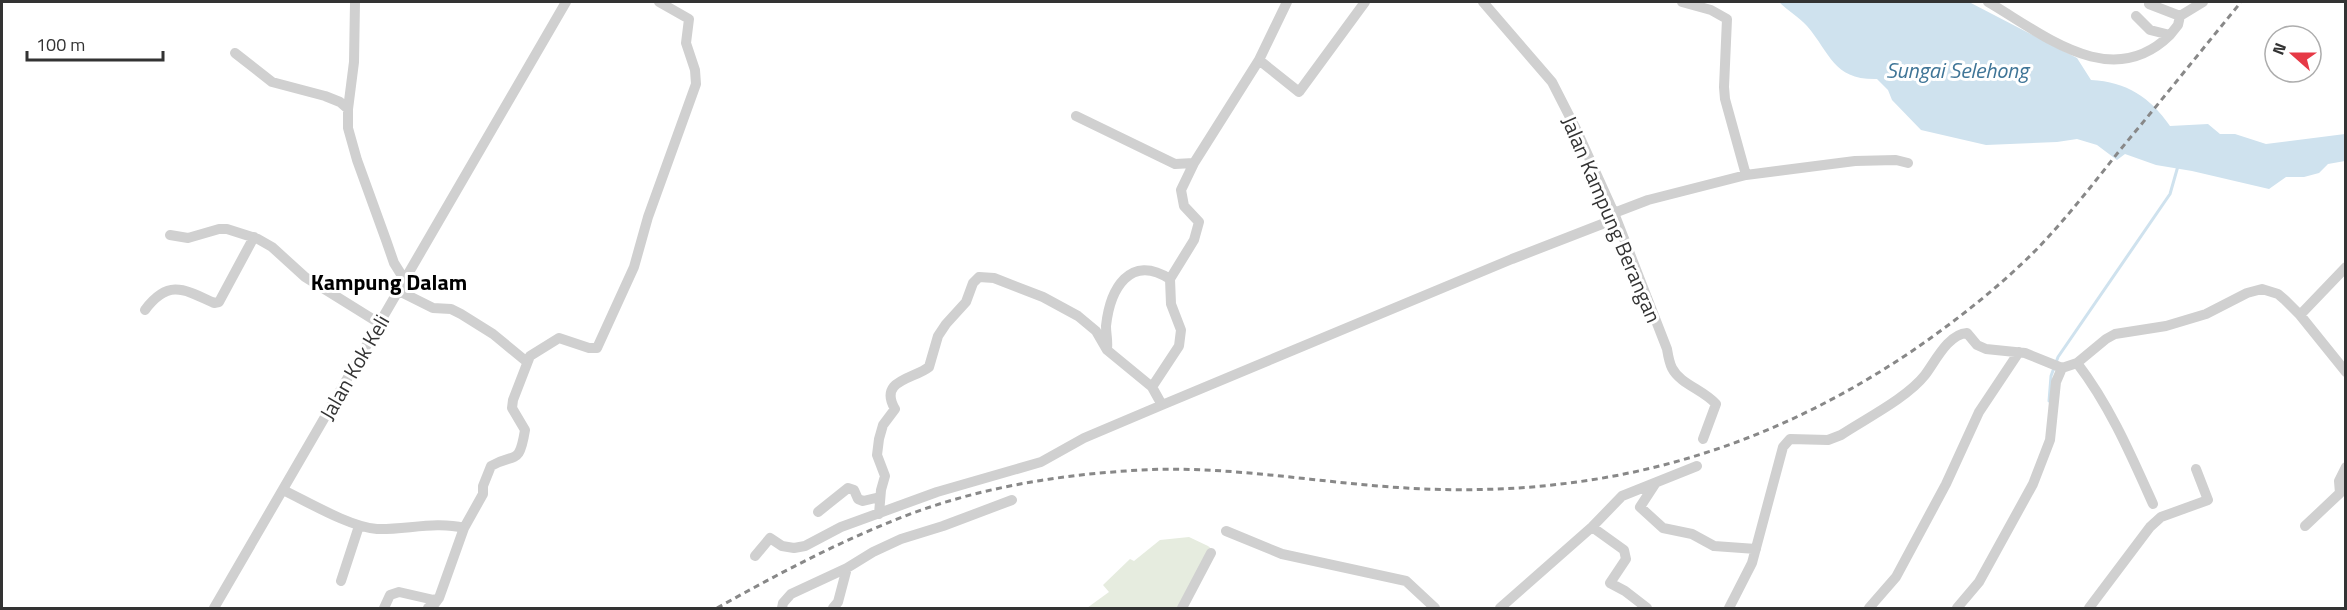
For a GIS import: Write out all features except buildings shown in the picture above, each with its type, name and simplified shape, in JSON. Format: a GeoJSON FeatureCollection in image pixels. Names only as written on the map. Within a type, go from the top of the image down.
{"type":"FeatureCollection","features":[{"type":"Feature","properties":{"kind":"street"},"geometry":{"type":"LineString","coordinates":[[355,2],[354,62],[348,128],[357,160],[394,263],[404,279]]}},
{"type":"Feature","properties":{"kind":"street","name":"Jalan Kok Keli"},"geometry":{"type":"LineString","coordinates":[[214,609],[566,2]]}},
{"type":"Feature","properties":{"kind":"street"},"geometry":{"type":"LineString","coordinates":[[428,609],[434,606],[439,598],[464,528],[483,494],[483,486],[491,466],[512,459],[520,450],[525,430],[512,408],[527,362],[534,352],[558,338],[589,348],[597,348],[634,267],[648,217],[696,84],[695,70],[686,43],[689,19],[659,2]]}},
{"type":"Feature","properties":{"kind":"street"},"geometry":{"type":"LineString","coordinates":[[1152,387],[1179,346],[1181,330],[1171,304],[1170,279],[1194,240],[1198,229],[1198,222],[1184,206],[1181,195],[1194,163],[1259,60],[1287,2]]}},
{"type":"Feature","properties":{"kind":"street"},"geometry":{"type":"LineString","coordinates":[[1259,60],[1299,92],[1365,2]]}},
{"type":"Feature","properties":{"kind":"street","name":"Jalan Kampung Berangan"},"geometry":{"type":"LineString","coordinates":[[1483,2],[1552,82],[1577,131],[1614,216],[1667,349],[1671,366],[1676,374],[1709,396],[1716,404],[1703,440]]}},
{"type":"Feature","properties":{"kind":"street"},"geometry":{"type":"LineString","coordinates":[[1682,2],[1711,10],[1727,19],[1725,99],[1746,175]]}},
{"type":"Feature","properties":{"kind":"street"},"geometry":{"type":"LineString","coordinates":[[1988,2],[2077,53],[2097,60],[2123,60],[2143,54],[2160,45],[2178,26],[2180,16],[2203,2]]}},
{"type":"Feature","properties":{"kind":"street"},"geometry":{"type":"LineString","coordinates":[[2149,4],[2180,16]]}},
{"type":"Feature","properties":{"kind":"street"},"geometry":{"type":"LineString","coordinates":[[2136,16],[2150,30],[2170,35]]}},
{"type":"Feature","properties":{"kind":"street"},"geometry":{"type":"LineString","coordinates":[[235,53],[272,82],[325,96],[340,102],[348,109]]}},
{"type":"Feature","properties":{"kind":"street"},"geometry":{"type":"LineString","coordinates":[[1076,116],[1175,164],[1194,163]]}},
{"type":"Feature","properties":{"kind":"street"},"geometry":{"type":"LineString","coordinates":[[755,556],[770,538],[782,546],[794,548],[805,546],[841,527],[937,492],[1041,462],[1084,438],[1648,200],[1746,175],[1855,161],[1896,160],[1908,164]]}},
{"type":"Feature","properties":{"kind":"street"},"geometry":{"type":"LineString","coordinates":[[170,234],[188,238],[226,229],[254,237],[272,247],[304,277],[379,323]]}},
{"type":"Feature","properties":{"kind":"street"},"geometry":{"type":"LineString","coordinates":[[145,310],[156,296],[170,289],[196,293],[214,303],[219,302],[254,237]]}},
{"type":"Feature","properties":{"kind":"street"},"geometry":{"type":"LineString","coordinates":[[2300,315],[2346,267]]}},
{"type":"Feature","properties":{"kind":"street"},"geometry":{"type":"LineString","coordinates":[[1107,350],[1106,330],[1109,311],[1116,288],[1122,281],[1132,272],[1140,270],[1158,272],[1170,279]]}},
{"type":"Feature","properties":{"kind":"street"},"geometry":{"type":"LineString","coordinates":[[879,514],[885,476],[877,455],[883,425],[895,410],[890,400],[892,389],[902,379],[929,367],[938,336],[966,302],[976,279],[982,276],[994,278],[1061,306],[1096,331],[1107,350],[1152,387],[1162,405]]}},
{"type":"Feature","properties":{"kind":"street"},"geometry":{"type":"LineString","coordinates":[[397,290],[433,308],[451,309],[462,314],[494,334],[527,362]]}},
{"type":"Feature","properties":{"kind":"street"},"geometry":{"type":"LineString","coordinates":[[1729,609],[1742,586],[1756,549],[1783,447],[1790,440],[1828,440],[1840,435],[1913,388],[1947,346],[1960,334],[1967,333],[1977,345],[1986,350],[2019,352],[2058,366],[2077,363],[2115,334],[2166,326],[2206,314],[2253,291],[2262,290],[2278,294],[2300,315],[2346,372]]}},
{"type":"Feature","properties":{"kind":"street"},"geometry":{"type":"LineString","coordinates":[[1869,609],[1896,577],[1946,484],[1979,412],[2019,352]]}},
{"type":"Feature","properties":{"kind":"street"},"geometry":{"type":"LineString","coordinates":[[2077,363],[2095,387],[2126,442],[2153,504]]}},
{"type":"Feature","properties":{"kind":"street"},"geometry":{"type":"LineString","coordinates":[[1958,609],[1978,582],[2033,484],[2050,440],[2058,366]]}},
{"type":"Feature","properties":{"kind":"street"},"geometry":{"type":"LineString","coordinates":[[1500,609],[1592,527],[1622,496],[1697,466]]}},
{"type":"Feature","properties":{"kind":"street"},"geometry":{"type":"LineString","coordinates":[[2306,526],[2340,493],[2339,481],[2346,467]]}},
{"type":"Feature","properties":{"kind":"street"},"geometry":{"type":"LineString","coordinates":[[2089,609],[2150,527],[2161,517],[2208,500],[2196,469]]}},
{"type":"Feature","properties":{"kind":"street"},"geometry":{"type":"LineString","coordinates":[[1655,484],[1640,507],[1663,528],[1692,534],[1713,546],[1756,549]]}},
{"type":"Feature","properties":{"kind":"street"},"geometry":{"type":"LineString","coordinates":[[818,512],[848,488],[854,490],[860,501],[880,497]]}},
{"type":"Feature","properties":{"kind":"street"},"geometry":{"type":"LineString","coordinates":[[283,490],[359,526],[376,529],[448,526],[464,528]]}},
{"type":"Feature","properties":{"kind":"street"},"geometry":{"type":"LineString","coordinates":[[782,609],[783,603],[791,594],[847,568],[873,552],[901,539],[1012,500]]}},
{"type":"Feature","properties":{"kind":"street"},"geometry":{"type":"LineString","coordinates":[[341,581],[359,526]]}},
{"type":"Feature","properties":{"kind":"street"},"geometry":{"type":"LineString","coordinates":[[1592,527],[1624,550],[1626,559],[1610,583],[1625,591],[1647,609]]}},
{"type":"Feature","properties":{"kind":"street"},"geometry":{"type":"LineString","coordinates":[[1226,531],[1281,555],[1406,581],[1435,609]]}},
{"type":"Feature","properties":{"kind":"street"},"geometry":{"type":"LineString","coordinates":[[1182,609],[1211,553]]}},
{"type":"Feature","properties":{"kind":"street"},"geometry":{"type":"LineString","coordinates":[[832,609],[838,602],[847,568]]}},
{"type":"Feature","properties":{"kind":"street"},"geometry":{"type":"LineString","coordinates":[[384,609],[390,595],[395,592],[434,600],[439,598]]}},
{"type":"Feature","properties":{"kind":"shaded area"},"geometry":{"type":"Polygon","coordinates":[[[1189,537],[1215,552],[1185,608],[1087,608],[1109,592],[1103,585],[1130,559],[1134,561],[1160,540],[1189,537]]]}},
{"type":"Feature","properties":{"kind":"water","name":"Sungai Selehong"},"geometry":{"type":"Polygon","coordinates":[[[1779,2],[1969,2],[2077,58],[2091,80],[2116,84],[2146,99],[2170,126],[2208,124],[2220,134],[2235,134],[2266,144],[2345,134],[2345,161],[2328,164],[2319,173],[2304,177],[2286,177],[2269,189],[2156,165],[2125,154],[2117,160],[2097,145],[2077,139],[1986,145],[1921,130],[1892,100],[1888,90],[1877,79],[1851,75],[1834,63],[1807,26],[1779,2]]]}},
{"type":"Feature","properties":{"kind":"waterway"},"geometry":{"type":"LineString","coordinates":[[2049,401],[2051,376],[2058,357],[2170,194],[2178,166]]}},
{"type":"Feature","properties":{"kind":"railway"},"geometry":{"type":"LineString","coordinates":[[717,608],[810,559],[905,516],[959,498],[1042,480],[1126,471],[1189,469],[1378,486],[1451,490],[1522,488],[1591,480],[1658,466],[1724,446],[1789,420],[1852,388],[1915,349],[1993,290],[2022,264],[2058,226],[2241,2]]}},
{"type":"Feature","properties":{"kind":"district","name":"Kampung Dalam"},"geometry":{"type":"Point","coordinates":[389,282]}}]}
